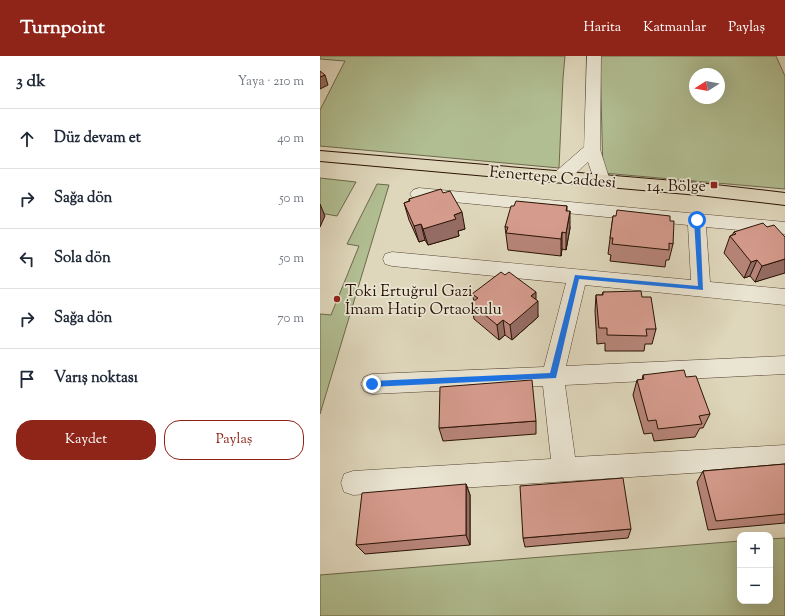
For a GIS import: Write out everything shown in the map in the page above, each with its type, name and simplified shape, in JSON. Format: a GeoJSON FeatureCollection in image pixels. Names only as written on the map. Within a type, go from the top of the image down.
{"type":"FeatureCollection","features":[{"type":"Feature","properties":{"kind":"main road","name":"Fenertepe Caddesi"},"geometry":{"type":"LineString","coordinates":[[320,156],[698,189],[785,199]]}},
{"type":"Feature","properties":{"kind":"main road","name":"Fenertepe Caddesi"},"geometry":{"type":"LineString","coordinates":[[320,166],[785,208]]}},
{"type":"Feature","properties":{"kind":"street"},"geometry":{"type":"LineString","coordinates":[[594,56],[592,148],[602,181]]}},
{"type":"Feature","properties":{"kind":"street"},"geometry":{"type":"LineString","coordinates":[[560,177],[592,148]]}},
{"type":"Feature","properties":{"kind":"street"},"geometry":{"type":"LineString","coordinates":[[419,194],[785,228]]}},
{"type":"Feature","properties":{"kind":"street"},"geometry":{"type":"LineString","coordinates":[[697,220],[701,289]]}},
{"type":"Feature","properties":{"kind":"street"},"geometry":{"type":"LineString","coordinates":[[392,259],[785,297]]}},
{"type":"Feature","properties":{"kind":"street"},"geometry":{"type":"LineString","coordinates":[[564,470],[553,376],[577,277]]}},
{"type":"Feature","properties":{"kind":"street"},"geometry":{"type":"LineString","coordinates":[[372,384],[785,365]]}},
{"type":"Feature","properties":{"kind":"street"},"geometry":{"type":"LineString","coordinates":[[354,483],[785,456]]}},
{"type":"Feature","properties":{"kind":"green space"},"geometry":{"type":"Polygon","coordinates":[[[320,56],[565,56],[559,168],[320,146],[320,110],[345,61],[320,59],[320,56]]]}},
{"type":"Feature","properties":{"kind":"green space"},"geometry":{"type":"Polygon","coordinates":[[[600,56],[776,56],[785,76],[785,189],[603,173],[600,56]]]}},
{"type":"Feature","properties":{"kind":"green space"},"geometry":{"type":"Polygon","coordinates":[[[320,178],[356,182],[337,216],[320,213],[320,178]]]}},
{"type":"Feature","properties":{"kind":"green space"},"geometry":{"type":"Polygon","coordinates":[[[377,184],[389,185],[320,414],[320,314],[331,315],[359,246],[347,244],[377,184]]]}},
{"type":"Feature","properties":{"kind":"green space"},"geometry":{"type":"Polygon","coordinates":[[[785,538],[785,616],[320,616],[320,575],[737,541],[737,604],[773,604],[773,539],[785,538]]]}},
{"type":"Feature","properties":{"kind":"building"},"geometry":{"type":"Polygon","coordinates":[[[320,71],[325,75],[320,77],[320,71]]]}},
{"type":"Feature","properties":{"kind":"building"},"geometry":{"type":"Polygon","coordinates":[[[441,189],[443,193],[450,191],[462,212],[454,215],[456,219],[423,229],[421,224],[414,226],[404,203],[410,201],[409,199],[441,189]]]}},
{"type":"Feature","properties":{"kind":"building"},"geometry":{"type":"Polygon","coordinates":[[[516,201],[567,206],[566,211],[570,211],[566,233],[562,232],[561,239],[506,233],[508,227],[505,227],[511,206],[514,206],[516,201]]]}},
{"type":"Feature","properties":{"kind":"building"},"geometry":{"type":"Polygon","coordinates":[[[617,210],[670,216],[670,221],[674,221],[673,244],[669,243],[669,250],[612,244],[613,238],[610,238],[613,216],[616,216],[617,210]]]}},
{"type":"Feature","properties":{"kind":"building"},"geometry":{"type":"Polygon","coordinates":[[[763,223],[767,227],[774,225],[785,237],[785,259],[762,266],[757,260],[751,262],[730,236],[736,234],[734,232],[763,223]]]}},
{"type":"Feature","properties":{"kind":"building"},"geometry":{"type":"Polygon","coordinates":[[[501,272],[505,275],[509,272],[536,292],[531,296],[538,301],[510,325],[503,320],[497,325],[471,303],[478,298],[472,294],[501,272]]]}},
{"type":"Feature","properties":{"kind":"building"},"geometry":{"type":"Polygon","coordinates":[[[641,291],[642,297],[651,297],[656,329],[646,329],[647,336],[607,335],[607,328],[599,328],[596,295],[603,295],[603,292],[641,291]]]}},
{"type":"Feature","properties":{"kind":"building"},"geometry":{"type":"Polygon","coordinates":[[[684,370],[686,377],[696,376],[710,414],[699,416],[702,424],[658,429],[656,420],[648,421],[637,380],[644,379],[643,375],[684,370]]]}},
{"type":"Feature","properties":{"kind":"building"},"geometry":{"type":"Polygon","coordinates":[[[532,380],[536,421],[439,428],[440,387],[532,380]]]}},
{"type":"Feature","properties":{"kind":"building"},"geometry":{"type":"Polygon","coordinates":[[[785,464],[785,514],[716,521],[703,471],[785,464]]]}},
{"type":"Feature","properties":{"kind":"building"},"geometry":{"type":"Polygon","coordinates":[[[623,478],[631,529],[523,538],[520,486],[623,478]]]}},
{"type":"Feature","properties":{"kind":"building"},"geometry":{"type":"Polygon","coordinates":[[[466,484],[466,535],[356,545],[362,493],[466,484]]]}},
{"type":"Feature","properties":{"kind":"place","name":"14. Bölge"},"geometry":{"type":"Point","coordinates":[714,185]}},
{"type":"Feature","properties":{"kind":"place","name":"Toki Ertuğrul Gazi İmam Hatip Ortaokulu"},"geometry":{"type":"Point","coordinates":[337,299]}},
{"type":"Feature","properties":{"kind":"route"},"geometry":{"type":"LineString","coordinates":[[372,384],[553,376],[577,277],[701,289],[697,220]]}}]}
